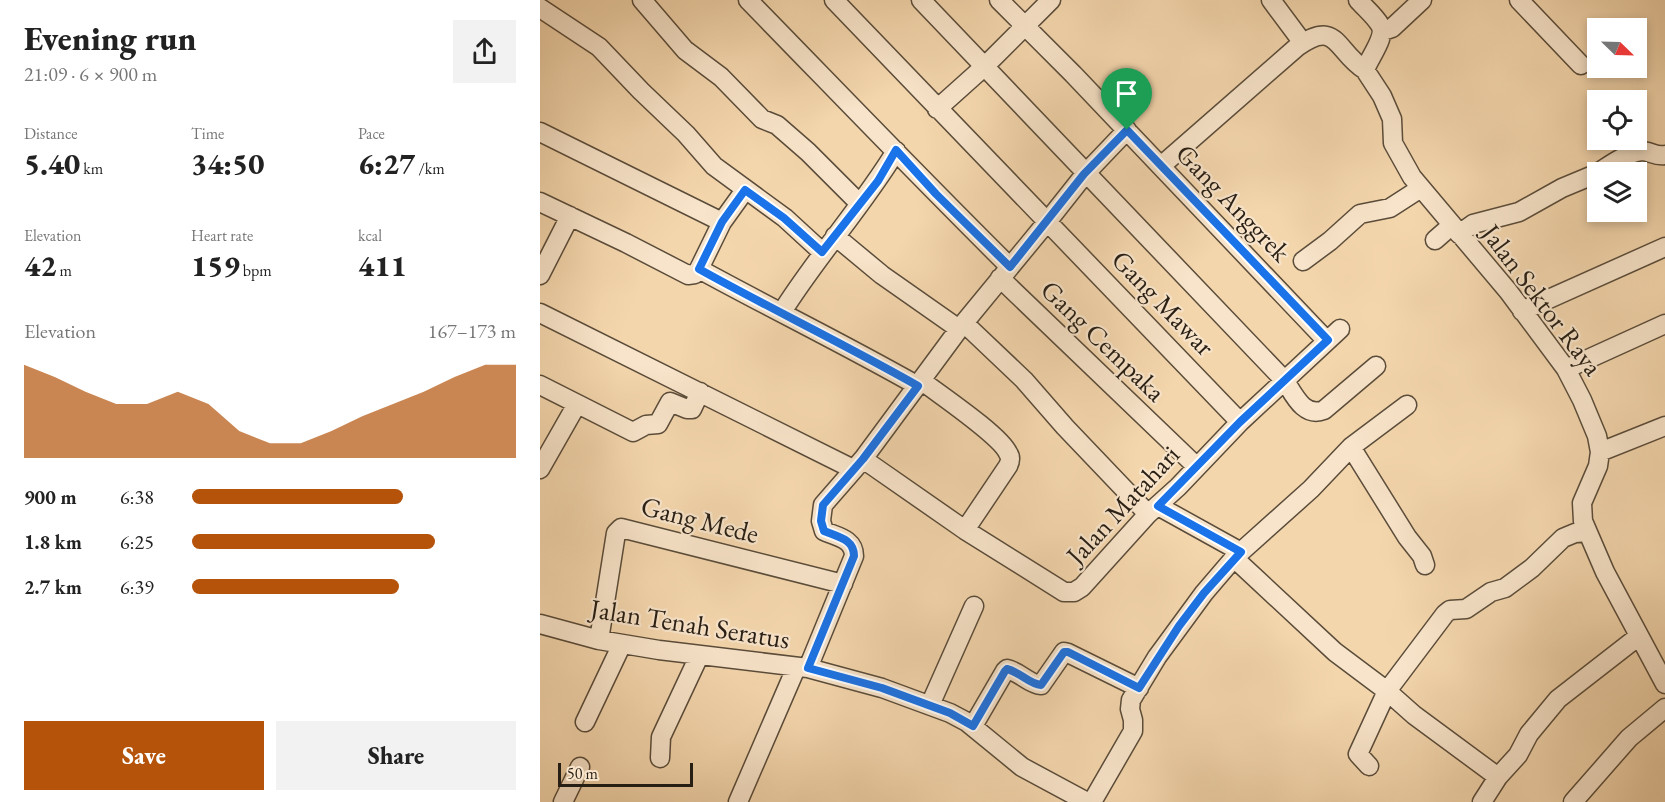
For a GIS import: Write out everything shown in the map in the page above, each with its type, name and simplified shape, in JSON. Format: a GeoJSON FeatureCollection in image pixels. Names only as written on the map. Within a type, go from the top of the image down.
{"type":"FeatureCollection","features":[{"type":"Feature","properties":{"kind":"street"},"geometry":{"type":"LineString","coordinates":[[642,0],[685,50],[721,77],[762,119],[777,125],[808,152],[860,204]]}},
{"type":"Feature","properties":{"kind":"street","name":"Gang Cempaka"},"geometry":{"type":"LineString","coordinates":[[748,0],[896,150],[1005,272],[1196,466]]}},
{"type":"Feature","properties":{"kind":"street","name":"Gang Mawar"},"geometry":{"type":"LineString","coordinates":[[834,0],[1240,422]]}},
{"type":"Feature","properties":{"kind":"street"},"geometry":{"type":"LineString","coordinates":[[921,0],[1084,174],[1285,381],[1301,405],[1308,410],[1318,412],[1324,410],[1376,366]]}},
{"type":"Feature","properties":{"kind":"street","name":"Gang Anggrek"},"geometry":{"type":"LineString","coordinates":[[999,0],[1161,166],[1334,335]]}},
{"type":"Feature","properties":{"kind":"street"},"geometry":{"type":"LineString","coordinates":[[937,109],[985,66],[1051,0]]}},
{"type":"Feature","properties":{"kind":"street"},"geometry":{"type":"LineString","coordinates":[[1161,166],[1303,43],[1271,0]]}},
{"type":"Feature","properties":{"kind":"street"},"geometry":{"type":"LineString","coordinates":[[1358,0],[1383,31],[1365,70]]}},
{"type":"Feature","properties":{"kind":"street"},"geometry":{"type":"LineString","coordinates":[[1383,31],[1392,28],[1422,0]]}},
{"type":"Feature","properties":{"kind":"street"},"geometry":{"type":"LineString","coordinates":[[1520,0],[1581,65]]}},
{"type":"Feature","properties":{"kind":"street"},"geometry":{"type":"LineString","coordinates":[[540,8],[599,47],[686,134],[714,166],[784,218],[822,252]]}},
{"type":"Feature","properties":{"kind":"street","name":"Jalan Sektor Raya"},"geometry":{"type":"LineString","coordinates":[[1303,43],[1322,34],[1332,38],[1365,70],[1382,96],[1392,119],[1393,143],[1412,177],[1502,283],[1566,369],[1586,409],[1597,436],[1600,452]]}},
{"type":"Feature","properties":{"kind":"street"},"geometry":{"type":"LineString","coordinates":[[738,802],[843,584],[854,556],[854,547],[850,542],[824,531],[821,521],[823,505],[858,464],[961,326],[1084,174],[1127,130]]}},
{"type":"Feature","properties":{"kind":"street"},"geometry":{"type":"LineString","coordinates":[[540,132],[722,222]]}},
{"type":"Feature","properties":{"kind":"street"},"geometry":{"type":"LineString","coordinates":[[782,312],[822,252],[878,181],[896,150]]}},
{"type":"Feature","properties":{"kind":"street"},"geometry":{"type":"LineString","coordinates":[[1619,162],[1638,152],[1665,155]]}},
{"type":"Feature","properties":{"kind":"street"},"geometry":{"type":"LineString","coordinates":[[1435,240],[1473,224],[1519,212],[1562,188],[1587,178]]}},
{"type":"Feature","properties":{"kind":"street"},"geometry":{"type":"LineString","coordinates":[[1302,261],[1330,241],[1360,214],[1390,208],[1421,188]]}},
{"type":"Feature","properties":{"kind":"street"},"geometry":{"type":"LineString","coordinates":[[540,202],[645,252],[682,273],[695,274],[722,222],[745,190]]}},
{"type":"Feature","properties":{"kind":"street"},"geometry":{"type":"LineString","coordinates":[[540,275],[570,216]]}},
{"type":"Feature","properties":{"kind":"street"},"geometry":{"type":"LineString","coordinates":[[835,236],[882,275],[961,326],[1024,380],[1065,428],[1153,510],[1237,555],[1335,652],[1387,691],[1414,715],[1498,777]]}},
{"type":"Feature","properties":{"kind":"street"},"geometry":{"type":"LineString","coordinates":[[1522,311],[1665,247]]}},
{"type":"Feature","properties":{"kind":"street"},"geometry":{"type":"LineString","coordinates":[[699,269],[920,383],[997,439],[1008,452],[1010,460],[1008,466],[965,530]]}},
{"type":"Feature","properties":{"kind":"street","name":"Jalan Matahari"},"geometry":{"type":"LineString","coordinates":[[540,313],[700,392],[858,464],[1064,592],[1083,587],[1196,466],[1334,335]]}},
{"type":"Feature","properties":{"kind":"street"},"geometry":{"type":"LineString","coordinates":[[1566,369],[1665,324]]}},
{"type":"Feature","properties":{"kind":"street"},"geometry":{"type":"LineString","coordinates":[[540,385],[633,432],[646,425],[657,424],[670,402],[692,409],[700,392]]}},
{"type":"Feature","properties":{"kind":"street"},"geometry":{"type":"LineString","coordinates":[[540,469],[577,404]]}},
{"type":"Feature","properties":{"kind":"street"},"geometry":{"type":"LineString","coordinates":[[1092,802],[1133,731],[1129,705],[1179,626],[1237,555],[1311,489],[1351,447],[1407,405]]}},
{"type":"Feature","properties":{"kind":"street"},"geometry":{"type":"LineString","coordinates":[[1665,426],[1600,452],[1598,466],[1582,503],[1583,521],[1605,572],[1665,684]]}},
{"type":"Feature","properties":{"kind":"street"},"geometry":{"type":"LineString","coordinates":[[1351,447],[1407,537],[1422,556],[1425,566]]}},
{"type":"Feature","properties":{"kind":"street","name":"Gang Mede"},"geometry":{"type":"LineString","coordinates":[[599,640],[616,533],[621,528],[843,584]]}},
{"type":"Feature","properties":{"kind":"street"},"geometry":{"type":"LineString","coordinates":[[1369,766],[1358,754],[1387,691],[1431,631],[1450,610],[1466,609],[1491,592],[1506,588],[1532,568],[1551,547],[1563,538],[1575,533],[1587,532]]}},
{"type":"Feature","properties":{"kind":"street"},"geometry":{"type":"LineString","coordinates":[[930,705],[974,606]]}},
{"type":"Feature","properties":{"kind":"street","name":"Jalan Tenah Seratus"},"geometry":{"type":"LineString","coordinates":[[540,624],[622,644],[802,668],[882,688],[950,713],[973,726],[1057,795],[1087,802]]}},
{"type":"Feature","properties":{"kind":"street"},"geometry":{"type":"LineString","coordinates":[[1482,802],[1529,734],[1558,699],[1639,636]]}},
{"type":"Feature","properties":{"kind":"street"},"geometry":{"type":"LineString","coordinates":[[585,722],[622,644]]}},
{"type":"Feature","properties":{"kind":"street"},"geometry":{"type":"LineString","coordinates":[[973,726],[1007,669],[1033,684],[1041,685],[1064,652],[1139,688]]}},
{"type":"Feature","properties":{"kind":"street"},"geometry":{"type":"LineString","coordinates":[[660,758],[661,737],[699,656]]}},
{"type":"Feature","properties":{"kind":"street"},"geometry":{"type":"LineString","coordinates":[[1573,802],[1629,738],[1665,708]]}},
{"type":"Feature","properties":{"kind":"street"},"geometry":{"type":"LineString","coordinates":[[563,802],[579,766]]}},
{"type":"Feature","properties":{"kind":"route"},"geometry":{"type":"LineString","coordinates":[[1127,130],[1328,340],[1240,422],[1158,506],[1241,552],[1204,593],[1179,626],[1139,688],[1064,652],[1039,686],[1007,669],[973,726],[950,713],[882,688],[808,668],[854,556],[854,547],[850,542],[824,531],[821,521],[823,505],[863,459],[918,386],[848,346],[749,297],[699,269],[722,222],[745,190],[784,218],[822,252],[878,181],[896,150],[936,194],[1010,267],[1084,174],[1127,130]]}}]}
